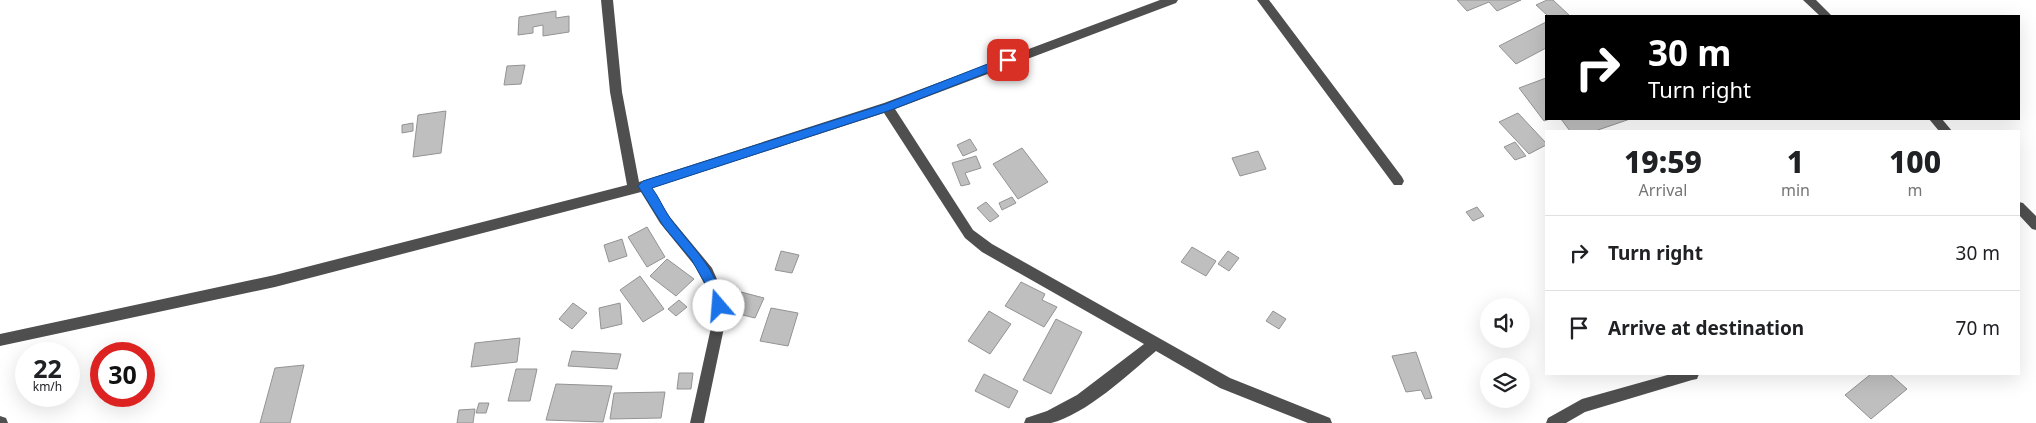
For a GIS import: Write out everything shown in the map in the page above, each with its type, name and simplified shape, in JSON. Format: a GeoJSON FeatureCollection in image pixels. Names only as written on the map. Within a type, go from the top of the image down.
{"type":"FeatureCollection","features":[{"type":"Feature","properties":{"kind":"street"},"geometry":{"type":"LineString","coordinates":[[607,0],[616,92],[639,188],[654,200],[668,224],[695,255],[715,289],[719,306],[719,324],[697,423]]}},
{"type":"Feature","properties":{"kind":"street"},"geometry":{"type":"LineString","coordinates":[[0,340],[275,281],[639,188],[887,107],[1172,0]]}},
{"type":"Feature","properties":{"kind":"street"},"geometry":{"type":"LineString","coordinates":[[1263,0],[1398,181]]}},
{"type":"Feature","properties":{"kind":"street"},"geometry":{"type":"LineString","coordinates":[[1809,0],[1826,15]]}},
{"type":"Feature","properties":{"kind":"street"},"geometry":{"type":"LineString","coordinates":[[887,107],[969,234],[987,248],[1225,383],[1325,423]]}},
{"type":"Feature","properties":{"kind":"street"},"geometry":{"type":"LineString","coordinates":[[1935,120],[1945,130]]}},
{"type":"Feature","properties":{"kind":"street"},"geometry":{"type":"LineString","coordinates":[[2020,207],[2030,220]]}},
{"type":"Feature","properties":{"kind":"street"},"geometry":{"type":"LineString","coordinates":[[1031,423],[1090,397],[1114,380],[1156,343]]}},
{"type":"Feature","properties":{"kind":"street"},"geometry":{"type":"LineString","coordinates":[[1553,423],[1582,406],[1689,375]]}},
{"type":"Feature","properties":{"kind":"building"},"geometry":{"type":"Polygon","coordinates":[[[1457,0],[1521,0],[1497,11],[1489,2],[1467,11],[1457,0]]]}},
{"type":"Feature","properties":{"kind":"building"},"geometry":{"type":"Polygon","coordinates":[[[1547,0],[1553,0],[1569,15],[1547,15],[1536,5],[1547,0]]]}},
{"type":"Feature","properties":{"kind":"building"},"geometry":{"type":"Polygon","coordinates":[[[556,11],[556,18],[569,16],[569,32],[543,36],[543,25],[533,27],[533,33],[518,35],[519,17],[556,11]]]}},
{"type":"Feature","properties":{"kind":"building"},"geometry":{"type":"Polygon","coordinates":[[[1545,23],[1545,49],[1516,64],[1499,46],[1545,23]]]}},
{"type":"Feature","properties":{"kind":"building"},"geometry":{"type":"Polygon","coordinates":[[[525,65],[521,84],[504,85],[507,66],[525,65]]]}},
{"type":"Feature","properties":{"kind":"building"},"geometry":{"type":"Polygon","coordinates":[[[1545,78],[1545,120],[1547,120],[1544,121],[1519,88],[1545,78]]]}},
{"type":"Feature","properties":{"kind":"building"},"geometry":{"type":"Polygon","coordinates":[[[446,111],[441,153],[413,157],[418,115],[446,111]]]}},
{"type":"Feature","properties":{"kind":"building"},"geometry":{"type":"Polygon","coordinates":[[[1518,113],[1545,142],[1545,146],[1529,154],[1499,122],[1518,113]]]}},
{"type":"Feature","properties":{"kind":"building"},"geometry":{"type":"Polygon","coordinates":[[[1562,120],[1627,120],[1598,130],[1569,130],[1562,120]]]}},
{"type":"Feature","properties":{"kind":"building"},"geometry":{"type":"Polygon","coordinates":[[[413,123],[413,131],[402,133],[402,125],[413,123]]]}},
{"type":"Feature","properties":{"kind":"building"},"geometry":{"type":"Polygon","coordinates":[[[970,139],[977,150],[963,156],[957,145],[970,139]]]}},
{"type":"Feature","properties":{"kind":"building"},"geometry":{"type":"Polygon","coordinates":[[[1515,142],[1526,156],[1515,160],[1504,147],[1515,142]]]}},
{"type":"Feature","properties":{"kind":"building"},"geometry":{"type":"Polygon","coordinates":[[[1022,148],[1048,182],[1018,199],[993,164],[1022,148]]]}},
{"type":"Feature","properties":{"kind":"building"},"geometry":{"type":"Polygon","coordinates":[[[1258,151],[1266,169],[1240,176],[1232,158],[1258,151]]]}},
{"type":"Feature","properties":{"kind":"building"},"geometry":{"type":"Polygon","coordinates":[[[976,156],[981,168],[965,173],[970,184],[961,186],[952,163],[976,156]]]}},
{"type":"Feature","properties":{"kind":"building"},"geometry":{"type":"Polygon","coordinates":[[[1012,197],[1016,203],[1002,210],[999,203],[1012,197]]]}},
{"type":"Feature","properties":{"kind":"building"},"geometry":{"type":"Polygon","coordinates":[[[986,202],[999,216],[990,222],[977,208],[986,202]]]}},
{"type":"Feature","properties":{"kind":"building"},"geometry":{"type":"Polygon","coordinates":[[[1477,207],[1484,216],[1473,221],[1466,212],[1477,207]]]}},
{"type":"Feature","properties":{"kind":"building"},"geometry":{"type":"Polygon","coordinates":[[[647,227],[665,257],[647,267],[628,237],[647,227]]]}},
{"type":"Feature","properties":{"kind":"building"},"geometry":{"type":"Polygon","coordinates":[[[622,239],[627,256],[609,262],[604,245],[622,239]]]}},
{"type":"Feature","properties":{"kind":"building"},"geometry":{"type":"Polygon","coordinates":[[[1192,247],[1216,261],[1206,276],[1181,262],[1192,247]]]}},
{"type":"Feature","properties":{"kind":"building"},"geometry":{"type":"Polygon","coordinates":[[[781,251],[799,255],[792,273],[775,270],[781,251]]]}},
{"type":"Feature","properties":{"kind":"building"},"geometry":{"type":"Polygon","coordinates":[[[1228,251],[1239,258],[1229,271],[1218,264],[1228,251]]]}},
{"type":"Feature","properties":{"kind":"building"},"geometry":{"type":"Polygon","coordinates":[[[667,259],[694,279],[676,296],[650,276],[667,259]]]}},
{"type":"Feature","properties":{"kind":"building"},"geometry":{"type":"Polygon","coordinates":[[[640,276],[664,309],[643,322],[620,290],[640,276]]]}},
{"type":"Feature","properties":{"kind":"building"},"geometry":{"type":"Polygon","coordinates":[[[1021,282],[1045,294],[1042,300],[1057,307],[1044,327],[1005,306],[1021,282]]]}},
{"type":"Feature","properties":{"kind":"building"},"geometry":{"type":"Polygon","coordinates":[[[741,292],[764,298],[755,318],[731,312],[741,292]]]}},
{"type":"Feature","properties":{"kind":"building"},"geometry":{"type":"Polygon","coordinates":[[[679,300],[687,307],[676,316],[668,309],[679,300]]]}},
{"type":"Feature","properties":{"kind":"building"},"geometry":{"type":"Polygon","coordinates":[[[573,303],[587,313],[572,329],[559,319],[573,303]]]}},
{"type":"Feature","properties":{"kind":"building"},"geometry":{"type":"Polygon","coordinates":[[[620,303],[622,324],[601,329],[599,308],[620,303]]]}},
{"type":"Feature","properties":{"kind":"building"},"geometry":{"type":"Polygon","coordinates":[[[771,308],[798,313],[788,346],[760,341],[771,308]]]}},
{"type":"Feature","properties":{"kind":"building"},"geometry":{"type":"Polygon","coordinates":[[[989,311],[1011,324],[990,354],[968,341],[989,311]]]}},
{"type":"Feature","properties":{"kind":"building"},"geometry":{"type":"Polygon","coordinates":[[[1273,311],[1286,319],[1279,329],[1266,321],[1273,311]]]}},
{"type":"Feature","properties":{"kind":"building"},"geometry":{"type":"Polygon","coordinates":[[[1056,319],[1082,332],[1051,394],[1023,380],[1056,319]]]}},
{"type":"Feature","properties":{"kind":"building"},"geometry":{"type":"Polygon","coordinates":[[[520,338],[517,362],[471,367],[475,343],[520,338]]]}},
{"type":"Feature","properties":{"kind":"building"},"geometry":{"type":"Polygon","coordinates":[[[572,351],[621,354],[617,369],[568,366],[572,351]]]}},
{"type":"Feature","properties":{"kind":"building"},"geometry":{"type":"Polygon","coordinates":[[[1416,352],[1432,398],[1425,399],[1421,390],[1406,392],[1392,356],[1416,352]]]}},
{"type":"Feature","properties":{"kind":"building"},"geometry":{"type":"Polygon","coordinates":[[[304,365],[290,423],[260,423],[275,368],[304,365]]]}},
{"type":"Feature","properties":{"kind":"building"},"geometry":{"type":"Polygon","coordinates":[[[516,369],[537,369],[530,401],[508,401],[516,369]]]}},
{"type":"Feature","properties":{"kind":"building"},"geometry":{"type":"Polygon","coordinates":[[[679,373],[693,373],[691,389],[677,389],[679,373]]]}},
{"type":"Feature","properties":{"kind":"building"},"geometry":{"type":"Polygon","coordinates":[[[984,374],[1018,391],[1009,408],[975,391],[984,374]]]}},
{"type":"Feature","properties":{"kind":"building"},"geometry":{"type":"Polygon","coordinates":[[[1870,375],[1891,375],[1907,389],[1871,419],[1845,395],[1870,375]]]}},
{"type":"Feature","properties":{"kind":"building"},"geometry":{"type":"Polygon","coordinates":[[[556,384],[612,386],[603,422],[546,420],[556,384]]]}},
{"type":"Feature","properties":{"kind":"building"},"geometry":{"type":"Polygon","coordinates":[[[665,392],[661,418],[610,419],[614,393],[665,392]]]}},
{"type":"Feature","properties":{"kind":"building"},"geometry":{"type":"Polygon","coordinates":[[[479,403],[489,403],[486,413],[476,413],[479,403]]]}},
{"type":"Feature","properties":{"kind":"building"},"geometry":{"type":"Polygon","coordinates":[[[475,409],[473,423],[457,423],[459,410],[475,409]]]}},
{"type":"Feature","properties":{"kind":"route"},"geometry":{"type":"LineString","coordinates":[[719,306],[715,289],[695,255],[668,224],[643,186],[887,107],[1008,60]]}}]}
